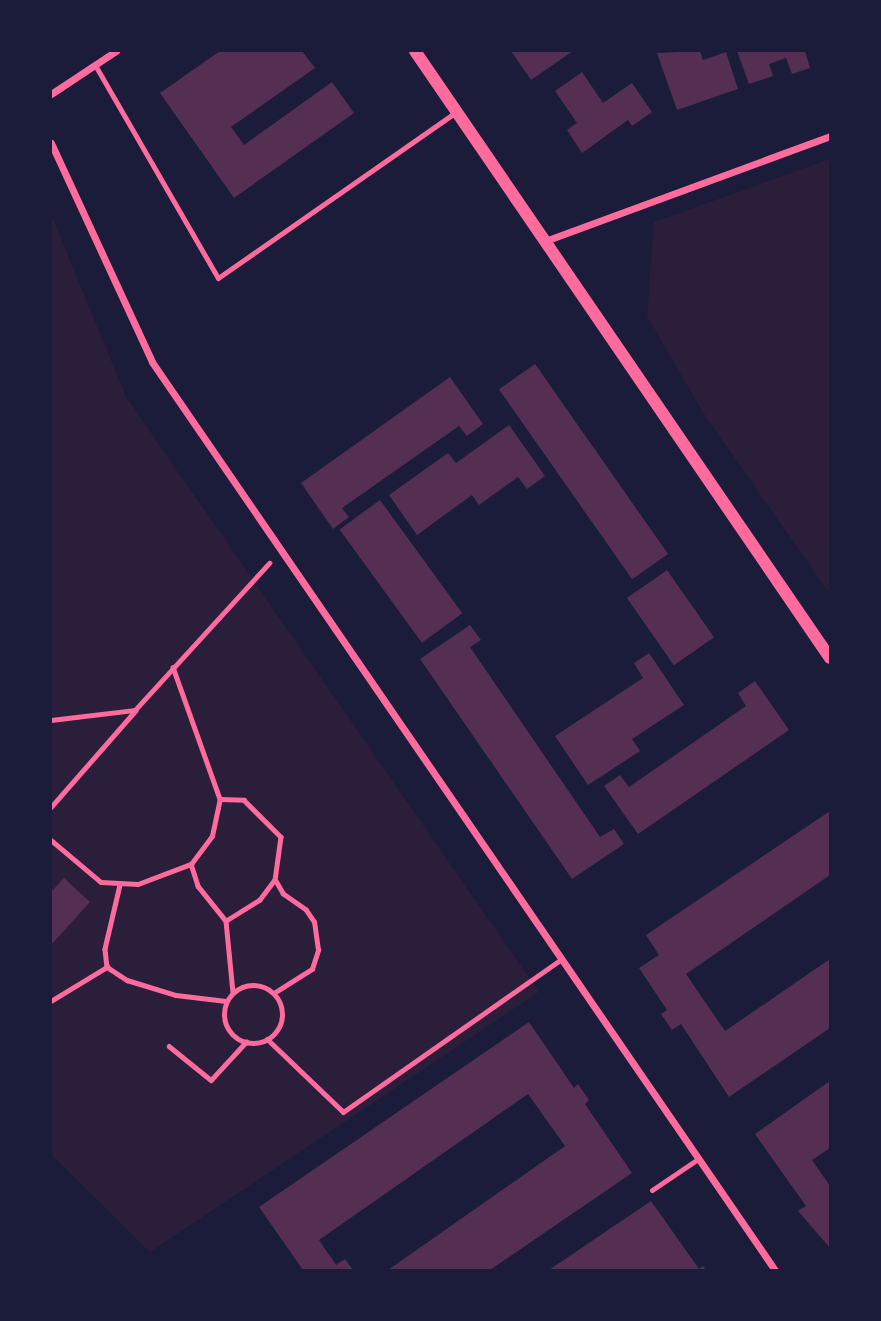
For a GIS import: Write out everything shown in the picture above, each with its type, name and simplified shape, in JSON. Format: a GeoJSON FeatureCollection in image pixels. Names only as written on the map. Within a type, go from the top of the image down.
{"type":"FeatureCollection","features":[{"type":"Feature","properties":{"kind":"street"},"geometry":{"type":"LineString","coordinates":[[51,94],[116,51]]}},
{"type":"Feature","properties":{"kind":"street"},"geometry":{"type":"LineString","coordinates":[[415,51],[830,658]]}},
{"type":"Feature","properties":{"kind":"street"},"geometry":{"type":"LineString","coordinates":[[545,241],[830,136]]}},
{"type":"Feature","properties":{"kind":"street"},"geometry":{"type":"LineString","coordinates":[[51,143],[152,362],[775,1270]]}},
{"type":"Feature","properties":{"kind":"lane"},"geometry":{"type":"LineString","coordinates":[[95,65],[218,278],[457,112]]}},
{"type":"Feature","properties":{"kind":"lane"},"geometry":{"type":"LineString","coordinates":[[267,1040],[282,1018],[274,993],[258,985],[233,992],[226,1001],[228,1028],[246,1042],[267,1040],[343,1112],[560,960]]}},
{"type":"Feature","properties":{"kind":"lane"},"geometry":{"type":"LineString","coordinates":[[652,1190],[698,1159]]}},
{"type":"Feature","properties":{"kind":"path"},"geometry":{"type":"LineString","coordinates":[[51,807],[173,667],[280,552]]}},
{"type":"Feature","properties":{"kind":"path"},"geometry":{"type":"LineString","coordinates":[[51,839],[101,882],[120,885],[138,884],[191,864],[212,836],[220,800],[173,667]]}},
{"type":"Feature","properties":{"kind":"path"},"geometry":{"type":"LineString","coordinates":[[51,720],[135,710]]}},
{"type":"Feature","properties":{"kind":"path"},"geometry":{"type":"LineString","coordinates":[[220,800],[244,800],[281,837],[275,880],[260,900],[226,921]]}},
{"type":"Feature","properties":{"kind":"path"},"geometry":{"type":"LineString","coordinates":[[191,864],[198,886],[226,921],[233,992]]}},
{"type":"Feature","properties":{"kind":"path"},"geometry":{"type":"LineString","coordinates":[[274,993],[312,969],[318,950],[314,922],[306,910],[283,894],[275,880]]}},
{"type":"Feature","properties":{"kind":"path"},"geometry":{"type":"LineString","coordinates":[[107,967],[105,949],[120,885]]}},
{"type":"Feature","properties":{"kind":"path"},"geometry":{"type":"LineString","coordinates":[[51,1001],[107,967]]}},
{"type":"Feature","properties":{"kind":"path"},"geometry":{"type":"LineString","coordinates":[[107,967],[127,980],[176,995],[226,1001]]}},
{"type":"Feature","properties":{"kind":"path"},"geometry":{"type":"LineString","coordinates":[[169,1046],[211,1080],[246,1042]]}},
{"type":"Feature","properties":{"kind":"shaded area"},"geometry":{"type":"Polygon","coordinates":[[[830,159],[830,594],[702,411],[647,316],[654,222],[830,159]]]}},
{"type":"Feature","properties":{"kind":"shaded area"},"geometry":{"type":"Polygon","coordinates":[[[51,214],[126,397],[539,992],[150,1252],[51,1154],[51,214]]]}},
{"type":"Feature","properties":{"kind":"building"},"geometry":{"type":"Polygon","coordinates":[[[220,51],[302,51],[315,68],[231,127],[244,145],[332,82],[354,113],[234,198],[160,93],[220,51]]]}},
{"type":"Feature","properties":{"kind":"building"},"geometry":{"type":"Polygon","coordinates":[[[511,51],[573,51],[531,80],[511,51]]]}},
{"type":"Feature","properties":{"kind":"building"},"geometry":{"type":"Polygon","coordinates":[[[700,51],[703,60],[726,52],[738,89],[677,110],[657,53],[700,51]]]}},
{"type":"Feature","properties":{"kind":"building"},"geometry":{"type":"Polygon","coordinates":[[[737,51],[805,51],[810,68],[792,74],[786,58],[769,64],[773,76],[749,84],[737,51]]]}},
{"type":"Feature","properties":{"kind":"building"},"geometry":{"type":"Polygon","coordinates":[[[582,72],[603,103],[632,83],[652,112],[632,126],[628,120],[582,153],[567,130],[577,123],[555,91],[582,72]]]}},
{"type":"Feature","properties":{"kind":"building"},"geometry":{"type":"Polygon","coordinates":[[[535,364],[668,554],[632,579],[499,389],[535,364]]]}},
{"type":"Feature","properties":{"kind":"building"},"geometry":{"type":"Polygon","coordinates":[[[450,377],[483,424],[467,436],[459,426],[342,508],[349,517],[333,529],[301,483],[450,377]]]}},
{"type":"Feature","properties":{"kind":"building"},"geometry":{"type":"Polygon","coordinates":[[[509,425],[545,476],[527,489],[518,477],[479,505],[472,495],[417,535],[389,495],[448,453],[456,463],[509,425]]]}},
{"type":"Feature","properties":{"kind":"building"},"geometry":{"type":"Polygon","coordinates":[[[380,500],[462,613],[422,643],[340,529],[380,500]]]}},
{"type":"Feature","properties":{"kind":"building"},"geometry":{"type":"Polygon","coordinates":[[[667,570],[714,637],[674,665],[627,598],[667,570]]]}},
{"type":"Feature","properties":{"kind":"building"},"geometry":{"type":"Polygon","coordinates":[[[470,625],[481,640],[470,647],[600,837],[614,829],[624,844],[572,879],[420,659],[470,625]]]}},
{"type":"Feature","properties":{"kind":"building"},"geometry":{"type":"Polygon","coordinates":[[[649,653],[684,705],[632,739],[640,751],[588,785],[555,736],[643,678],[634,663],[649,653]]]}},
{"type":"Feature","properties":{"kind":"building"},"geometry":{"type":"Polygon","coordinates":[[[755,681],[789,730],[638,834],[604,786],[620,775],[629,787],[746,706],[738,693],[755,681]]]}},
{"type":"Feature","properties":{"kind":"building"},"geometry":{"type":"Polygon","coordinates":[[[830,811],[830,875],[686,974],[725,1031],[830,959],[830,1028],[729,1097],[681,1024],[672,1030],[661,1014],[667,1010],[639,968],[659,955],[646,935],[830,811]]]}},
{"type":"Feature","properties":{"kind":"building"},"geometry":{"type":"Polygon","coordinates":[[[64,878],[90,902],[51,945],[51,892],[64,878]]]}},
{"type":"Feature","properties":{"kind":"building"},"geometry":{"type":"Polygon","coordinates":[[[529,1022],[574,1088],[578,1084],[589,1100],[585,1104],[632,1173],[490,1270],[388,1270],[565,1146],[528,1094],[319,1240],[336,1265],[345,1259],[353,1270],[303,1270],[259,1207],[529,1022]]]}},
{"type":"Feature","properties":{"kind":"building"},"geometry":{"type":"Polygon","coordinates":[[[830,1081],[830,1148],[812,1160],[830,1186],[830,1248],[798,1211],[806,1206],[755,1134],[830,1081]]]}},
{"type":"Feature","properties":{"kind":"building"},"geometry":{"type":"Polygon","coordinates":[[[651,1201],[699,1269],[703,1266],[706,1270],[549,1270],[651,1201]]]}}]}
